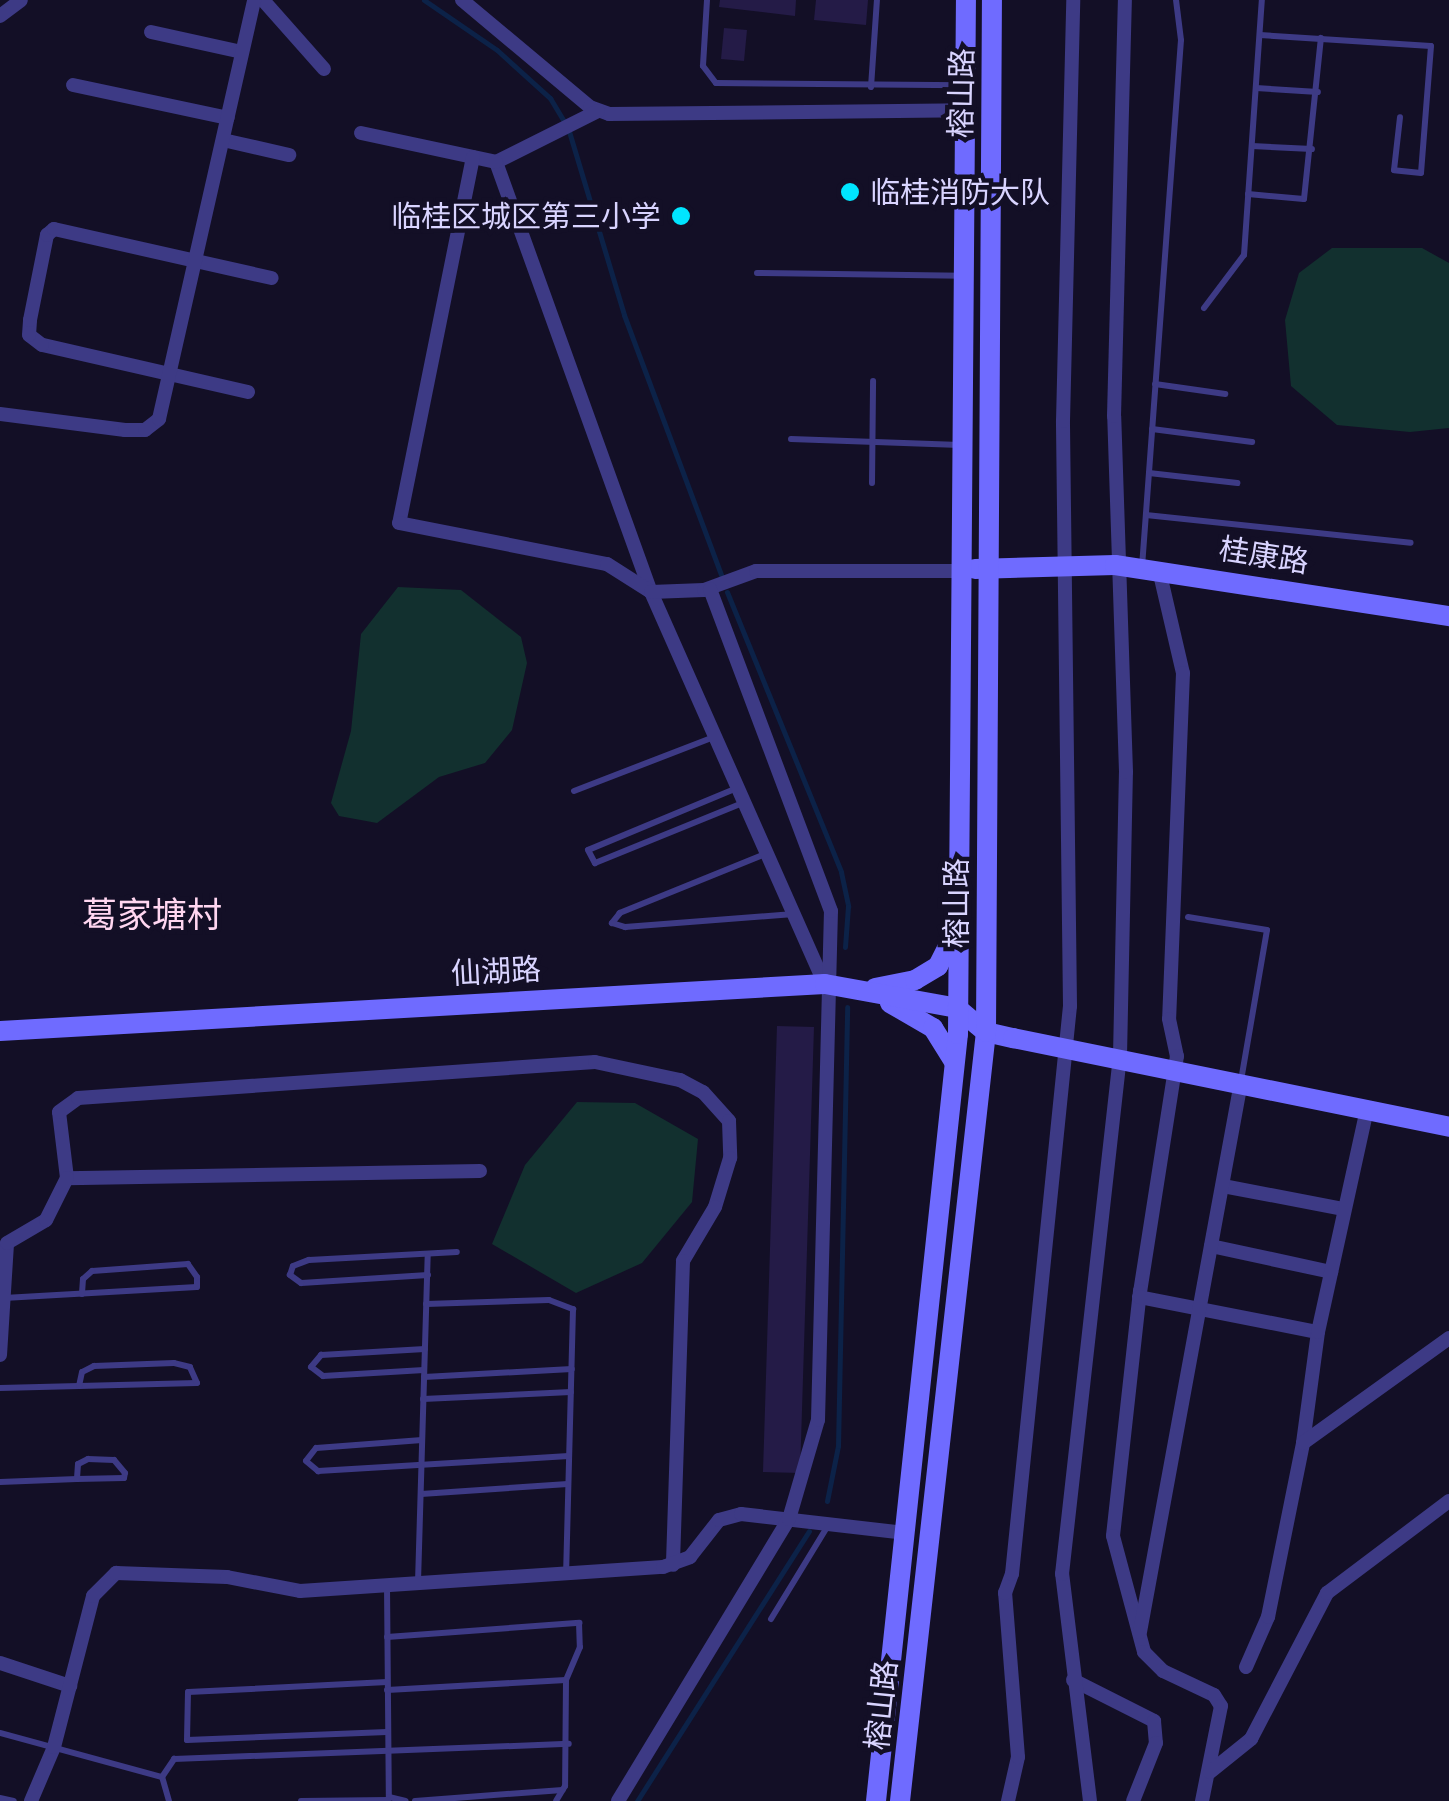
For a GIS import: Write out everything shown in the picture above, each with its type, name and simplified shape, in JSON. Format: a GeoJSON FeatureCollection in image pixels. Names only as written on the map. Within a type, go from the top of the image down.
{"type":"FeatureCollection","features":[{"type":"Feature","properties":{"kind":"main road","name":"榕山路"},"geometry":{"type":"LineString","coordinates":[[876,1801],[955,1069],[966,0]]}},
{"type":"Feature","properties":{"kind":"main road","name":"榕山路"},"geometry":{"type":"LineString","coordinates":[[900,1801],[986,1032],[992,0]]}},
{"type":"Feature","properties":{"kind":"main road","name":"桂康路"},"geometry":{"type":"LineString","coordinates":[[961,570],[1069,562],[1115,565],[1449,616]]}},
{"type":"Feature","properties":{"kind":"main road"},"geometry":{"type":"LineString","coordinates":[[861,990],[915,980],[938,966],[949,952],[958,915]]}},
{"type":"Feature","properties":{"kind":"main road","name":"仙湖路"},"geometry":{"type":"LineString","coordinates":[[0,1031],[825,984],[957,1008],[986,1032]]}},
{"type":"Feature","properties":{"kind":"main road"},"geometry":{"type":"LineString","coordinates":[[861,990],[933,1028],[951,1050],[955,1069]]}},
{"type":"Feature","properties":{"kind":"main road"},"geometry":{"type":"LineString","coordinates":[[986,998],[995,1021],[1012,1038]]}},
{"type":"Feature","properties":{"kind":"main road"},"geometry":{"type":"LineString","coordinates":[[986,1032],[1120,1056],[1449,1127]]}},
{"type":"Feature","properties":{"kind":"main road"},"geometry":{"type":"LineString","coordinates":[[982,1058],[1012,1038]]}},
{"type":"Feature","properties":{"kind":"street"},"geometry":{"type":"LineString","coordinates":[[0,16],[21,0]]}},
{"type":"Feature","properties":{"kind":"street"},"geometry":{"type":"LineString","coordinates":[[0,414],[144,430],[159,418],[254,0]]}},
{"type":"Feature","properties":{"kind":"street"},"geometry":{"type":"LineString","coordinates":[[263,0],[324,69]]}},
{"type":"Feature","properties":{"kind":"street"},"geometry":{"type":"LineString","coordinates":[[462,0],[598,111]]}},
{"type":"Feature","properties":{"kind":"street"},"geometry":{"type":"LineString","coordinates":[[1008,1801],[1018,1757],[1005,1592],[1012,1574],[1062,1045],[1070,1006],[1064,937],[1069,562],[1063,421],[1073,0]]}},
{"type":"Feature","properties":{"kind":"street"},"geometry":{"type":"LineString","coordinates":[[1090,1801],[1062,1574],[1120,1056],[1126,772],[1115,565],[1125,0]]}},
{"type":"Feature","properties":{"kind":"street"},"geometry":{"type":"LineString","coordinates":[[152,32],[242,52]]}},
{"type":"Feature","properties":{"kind":"street"},"geometry":{"type":"LineString","coordinates":[[73,85],[228,118]]}},
{"type":"Feature","properties":{"kind":"street"},"geometry":{"type":"LineString","coordinates":[[361,133],[496,162],[598,111],[965,110]]}},
{"type":"Feature","properties":{"kind":"street"},"geometry":{"type":"LineString","coordinates":[[223,140],[290,156]]}},
{"type":"Feature","properties":{"kind":"street"},"geometry":{"type":"LineString","coordinates":[[473,157],[399,524],[607,564],[651,592],[710,589],[756,571],[961,570]]}},
{"type":"Feature","properties":{"kind":"street"},"geometry":{"type":"LineString","coordinates":[[496,162],[651,592],[825,984]]}},
{"type":"Feature","properties":{"kind":"street"},"geometry":{"type":"LineString","coordinates":[[248,392],[31,339],[47,236],[63,230],[272,278]]}},
{"type":"Feature","properties":{"kind":"street"},"geometry":{"type":"LineString","coordinates":[[1150,569],[1183,673],[1170,1019],[1175,1068],[1139,1297],[1113,1536],[1139,1638],[1150,1662],[1218,1700],[1222,1715],[1202,1801]]}},
{"type":"Feature","properties":{"kind":"street"},"geometry":{"type":"LineString","coordinates":[[618,1801],[789,1519],[818,1420],[828,1191],[825,984],[831,923],[826,888],[710,589]]}},
{"type":"Feature","properties":{"kind":"street"},"geometry":{"type":"LineString","coordinates":[[0,1354],[0,1298],[7,1243],[46,1220],[67,1178],[59,1112],[78,1098],[594,1062],[632,1067],[703,1092],[729,1121],[730,1158],[715,1207],[683,1261],[673,1565]]}},
{"type":"Feature","properties":{"kind":"street"},"geometry":{"type":"LineString","coordinates":[[1139,1638],[1241,1082]]}},
{"type":"Feature","properties":{"kind":"street"},"geometry":{"type":"LineString","coordinates":[[1246,1667],[1268,1617],[1303,1444],[1318,1332],[1367,1109]]}},
{"type":"Feature","properties":{"kind":"street"},"geometry":{"type":"LineString","coordinates":[[67,1178],[480,1171]]}},
{"type":"Feature","properties":{"kind":"street"},"geometry":{"type":"LineString","coordinates":[[1223,1186],[1344,1210]]}},
{"type":"Feature","properties":{"kind":"street"},"geometry":{"type":"LineString","coordinates":[[1211,1246],[1331,1272]]}},
{"type":"Feature","properties":{"kind":"street"},"geometry":{"type":"LineString","coordinates":[[1139,1297],[1318,1332]]}},
{"type":"Feature","properties":{"kind":"street"},"geometry":{"type":"LineString","coordinates":[[1303,1444],[1449,1338]]}},
{"type":"Feature","properties":{"kind":"street"},"geometry":{"type":"LineString","coordinates":[[1210,1772],[1251,1739],[1327,1593],[1449,1502]]}},
{"type":"Feature","properties":{"kind":"street"},"geometry":{"type":"LineString","coordinates":[[32,1801],[54,1747],[93,1596],[116,1573],[226,1577],[300,1591],[673,1565],[690,1557],[724,1517],[789,1519],[906,1533]]}},
{"type":"Feature","properties":{"kind":"street"},"geometry":{"type":"LineString","coordinates":[[0,1663],[70,1686]]}},
{"type":"Feature","properties":{"kind":"street"},"geometry":{"type":"LineString","coordinates":[[1073,1680],[1154,1721],[1156,1743],[1133,1801]]}},
{"type":"Feature","properties":{"kind":"lane"},"geometry":{"type":"LineString","coordinates":[[706,0],[702,57],[710,81],[871,87],[965,85]]}},
{"type":"Feature","properties":{"kind":"lane"},"geometry":{"type":"LineString","coordinates":[[871,87],[877,0]]}},
{"type":"Feature","properties":{"kind":"lane"},"geometry":{"type":"LineString","coordinates":[[1150,569],[1146,515],[1181,40],[1176,0]]}},
{"type":"Feature","properties":{"kind":"lane"},"geometry":{"type":"LineString","coordinates":[[1204,308],[1241,262],[1262,0]]}},
{"type":"Feature","properties":{"kind":"lane"},"geometry":{"type":"LineString","coordinates":[[1260,35],[1432,46],[1420,173],[1394,170],[1400,117]]}},
{"type":"Feature","properties":{"kind":"lane"},"geometry":{"type":"LineString","coordinates":[[1248,194],[1304,200],[1321,38]]}},
{"type":"Feature","properties":{"kind":"lane"},"geometry":{"type":"LineString","coordinates":[[1256,88],[1318,92]]}},
{"type":"Feature","properties":{"kind":"lane"},"geometry":{"type":"LineString","coordinates":[[1252,146],[1312,149]]}},
{"type":"Feature","properties":{"kind":"lane"},"geometry":{"type":"LineString","coordinates":[[757,273],[963,276]]}},
{"type":"Feature","properties":{"kind":"lane"},"geometry":{"type":"LineString","coordinates":[[872,483],[873,382]]}},
{"type":"Feature","properties":{"kind":"lane"},"geometry":{"type":"LineString","coordinates":[[1155,384],[1225,394]]}},
{"type":"Feature","properties":{"kind":"lane"},"geometry":{"type":"LineString","coordinates":[[1152,429],[1252,442]]}},
{"type":"Feature","properties":{"kind":"lane"},"geometry":{"type":"LineString","coordinates":[[791,439],[962,445]]}},
{"type":"Feature","properties":{"kind":"lane"},"geometry":{"type":"LineString","coordinates":[[1149,473],[1237,483]]}},
{"type":"Feature","properties":{"kind":"lane"},"geometry":{"type":"LineString","coordinates":[[1146,515],[1411,542]]}},
{"type":"Feature","properties":{"kind":"lane"},"geometry":{"type":"LineString","coordinates":[[574,791],[715,736]]}},
{"type":"Feature","properties":{"kind":"lane"},"geometry":{"type":"LineString","coordinates":[[741,795],[594,864],[588,850],[741,795]]}},
{"type":"Feature","properties":{"kind":"lane"},"geometry":{"type":"LineString","coordinates":[[767,852],[620,913],[612,923],[624,928],[794,914]]}},
{"type":"Feature","properties":{"kind":"lane"},"geometry":{"type":"LineString","coordinates":[[1188,917],[1268,930],[1241,1082]]}},
{"type":"Feature","properties":{"kind":"lane"},"geometry":{"type":"LineString","coordinates":[[428,1275],[309,1283],[290,1275],[292,1266],[309,1260],[457,1252]]}},
{"type":"Feature","properties":{"kind":"lane"},"geometry":{"type":"LineString","coordinates":[[418,1582],[428,1254]]}},
{"type":"Feature","properties":{"kind":"lane"},"geometry":{"type":"LineString","coordinates":[[0,1298],[82,1294],[197,1287],[197,1277],[188,1264],[92,1271],[83,1279],[82,1294]]}},
{"type":"Feature","properties":{"kind":"lane"},"geometry":{"type":"LineString","coordinates":[[426,1304],[565,1303],[573,1309],[566,1574]]}},
{"type":"Feature","properties":{"kind":"lane"},"geometry":{"type":"LineString","coordinates":[[424,1349],[321,1354],[311,1367],[328,1376],[572,1369]]}},
{"type":"Feature","properties":{"kind":"lane"},"geometry":{"type":"LineString","coordinates":[[0,1388],[79,1386],[138,1384],[197,1383],[190,1367],[174,1363],[94,1366],[82,1372],[79,1386]]}},
{"type":"Feature","properties":{"kind":"lane"},"geometry":{"type":"LineString","coordinates":[[423,1399],[571,1392]]}},
{"type":"Feature","properties":{"kind":"lane"},"geometry":{"type":"LineString","coordinates":[[422,1440],[316,1448],[306,1457],[310,1469],[318,1471],[569,1456]]}},
{"type":"Feature","properties":{"kind":"lane"},"geometry":{"type":"LineString","coordinates":[[0,1482],[77,1480],[124,1478],[125,1473],[114,1460],[88,1459],[78,1464],[77,1480]]}},
{"type":"Feature","properties":{"kind":"lane"},"geometry":{"type":"LineString","coordinates":[[420,1494],[568,1484]]}},
{"type":"Feature","properties":{"kind":"lane"},"geometry":{"type":"LineString","coordinates":[[770,1619],[830,1523]]}},
{"type":"Feature","properties":{"kind":"lane"},"geometry":{"type":"LineString","coordinates":[[387,1584],[388,1799]]}},
{"type":"Feature","properties":{"kind":"lane"},"geometry":{"type":"LineString","coordinates":[[387,1637],[579,1624],[580,1647],[566,1680],[569,1744],[563,1790],[556,1801]]}},
{"type":"Feature","properties":{"kind":"lane"},"geometry":{"type":"LineString","coordinates":[[387,1732],[187,1740],[188,1692],[566,1680]]}},
{"type":"Feature","properties":{"kind":"lane"},"geometry":{"type":"LineString","coordinates":[[0,1733],[162,1777]]}},
{"type":"Feature","properties":{"kind":"lane"},"geometry":{"type":"LineString","coordinates":[[169,1801],[162,1777],[174,1759],[388,1754],[569,1744]]}},
{"type":"Feature","properties":{"kind":"lane"},"geometry":{"type":"LineString","coordinates":[[415,1801],[563,1790]]}},
{"type":"Feature","properties":{"kind":"lane"},"geometry":{"type":"LineString","coordinates":[[0,1798],[14,1801]]}},
{"type":"Feature","properties":{"kind":"lane"},"geometry":{"type":"LineString","coordinates":[[301,1801],[406,1801]]}},
{"type":"Feature","properties":{"kind":"green space"},"geometry":{"type":"Polygon","coordinates":[[[1332,248],[1422,248],[1449,263],[1449,428],[1410,432],[1337,425],[1291,386],[1285,320],[1299,273],[1332,248]]]}},
{"type":"Feature","properties":{"kind":"green space"},"geometry":{"type":"Polygon","coordinates":[[[398,587],[461,590],[521,637],[527,663],[512,730],[485,763],[439,777],[377,823],[339,816],[331,803],[351,731],[361,634],[398,587]]]}},
{"type":"Feature","properties":{"kind":"green space"},"geometry":{"type":"Polygon","coordinates":[[[577,1102],[635,1103],[698,1139],[692,1202],[642,1263],[576,1293],[492,1244],[525,1165],[577,1102]]]}},
{"type":"Feature","properties":{"kind":"building"},"geometry":{"type":"Polygon","coordinates":[[[720,0],[796,0],[795,16],[719,7],[720,0]]]}},
{"type":"Feature","properties":{"kind":"building"},"geometry":{"type":"Polygon","coordinates":[[[816,0],[868,0],[866,25],[814,20],[816,0]]]}},
{"type":"Feature","properties":{"kind":"building"},"geometry":{"type":"Polygon","coordinates":[[[724,28],[747,30],[744,61],[721,59],[724,28]]]}},
{"type":"Feature","properties":{"kind":"building"},"geometry":{"type":"Polygon","coordinates":[[[777,1026],[814,1027],[800,1473],[763,1472],[777,1026]]]}},
{"type":"Feature","properties":{"kind":"waterway"},"geometry":{"type":"LineString","coordinates":[[424,0],[497,50],[550,98],[568,128],[624,315],[722,577]]}},
{"type":"Feature","properties":{"kind":"waterway"},"geometry":{"type":"LineString","coordinates":[[727,592],[841,872],[848,906],[845,947]]}},
{"type":"Feature","properties":{"kind":"waterway"},"geometry":{"type":"LineString","coordinates":[[827,1501],[838,1446],[847,1007]]}},
{"type":"Feature","properties":{"kind":"waterway"},"geometry":{"type":"LineString","coordinates":[[637,1801],[809,1531]]}},
{"type":"Feature","properties":{"kind":"place","name":"临桂消防大队"},"geometry":{"type":"Point","coordinates":[850,192]}},
{"type":"Feature","properties":{"kind":"place","name":"临桂区城区第三小学"},"geometry":{"type":"Point","coordinates":[681,216]}},
{"type":"Feature","properties":{"kind":"district","name":"葛家塘村"},"geometry":{"type":"Point","coordinates":[152,914]}}]}
